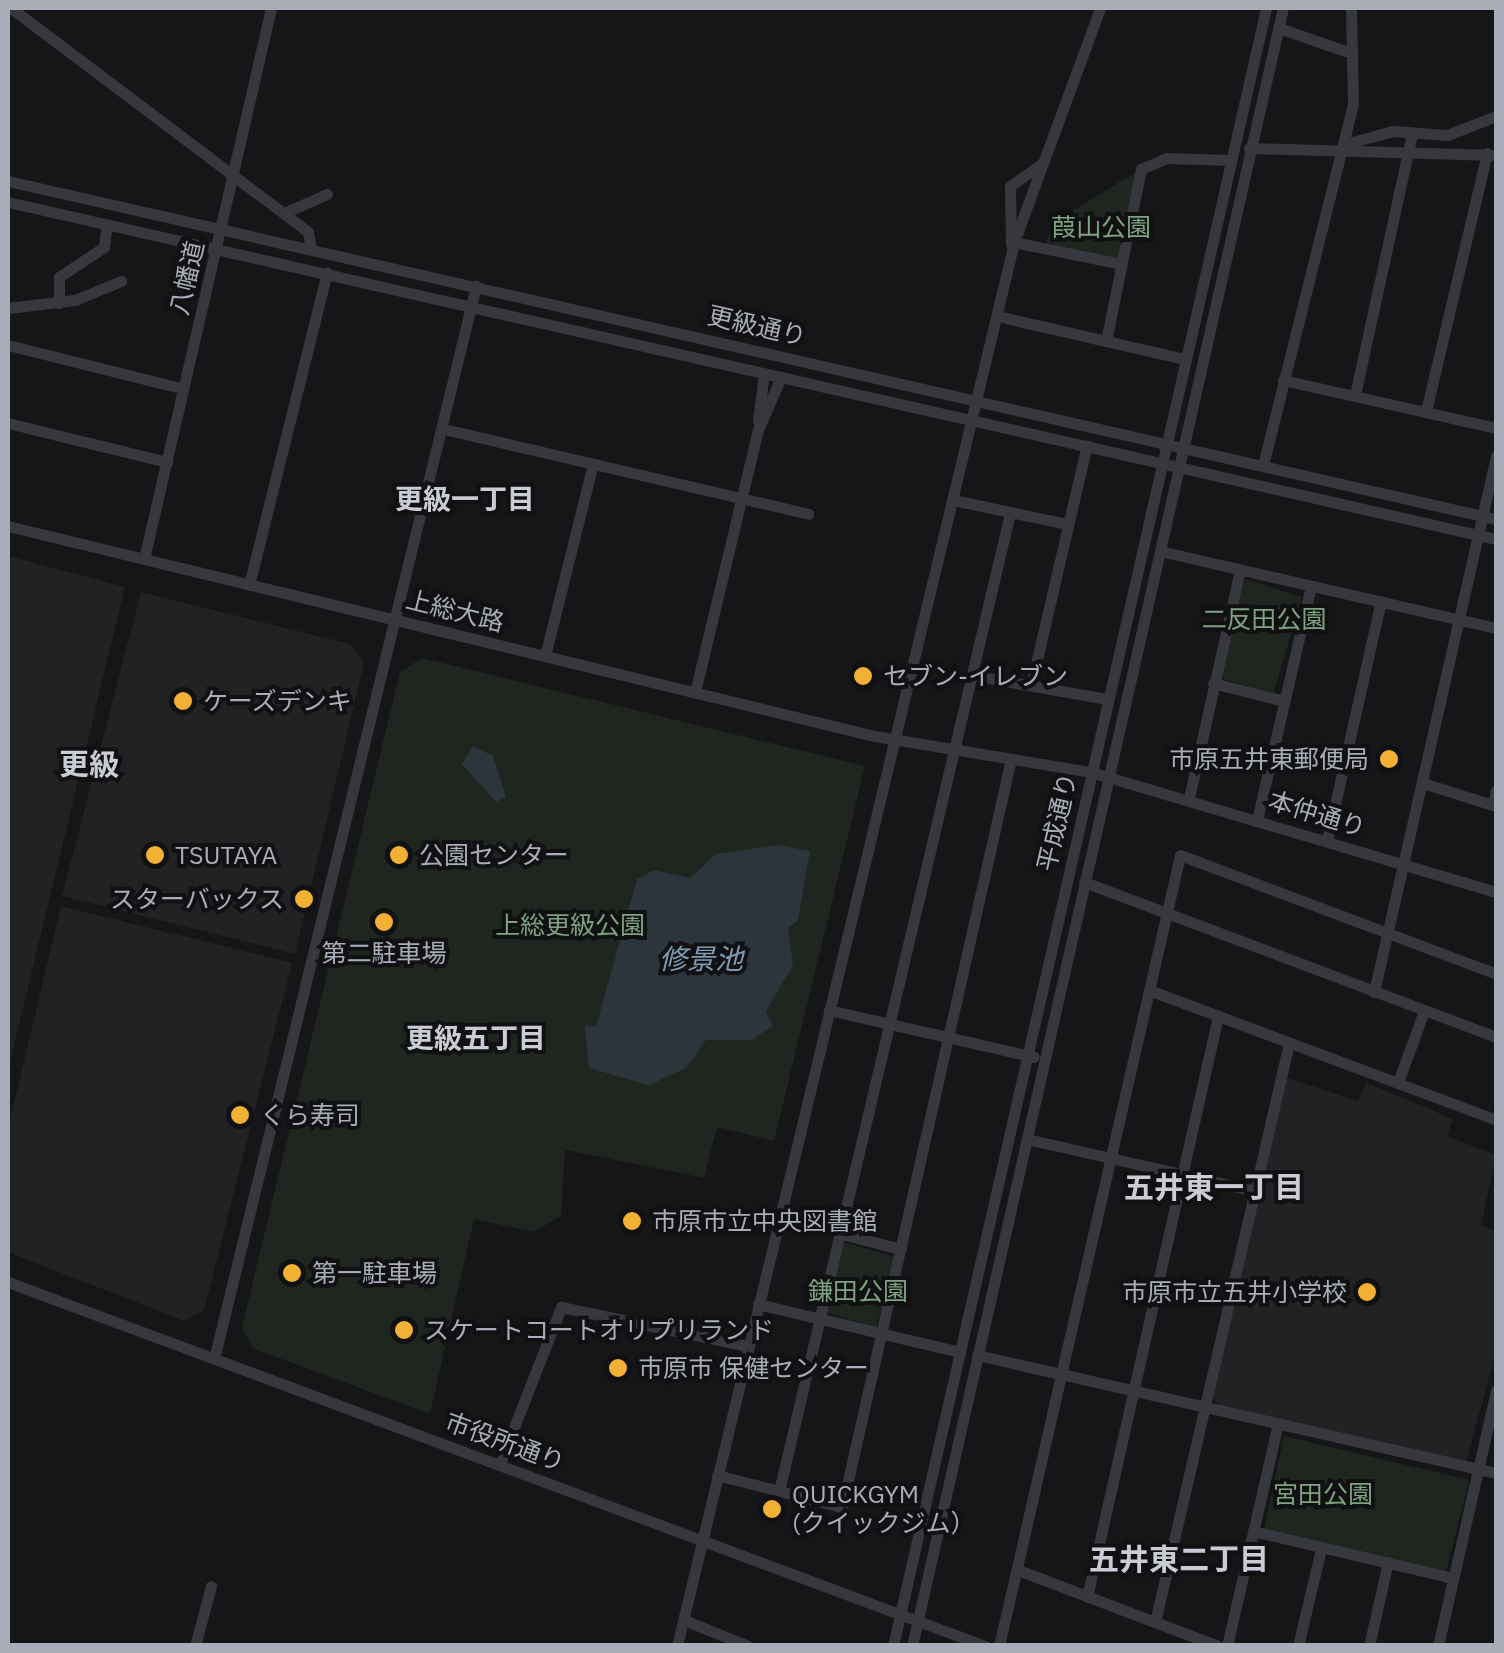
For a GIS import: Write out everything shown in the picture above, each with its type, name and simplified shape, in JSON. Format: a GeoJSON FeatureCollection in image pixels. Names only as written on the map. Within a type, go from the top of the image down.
{"type":"FeatureCollection","features":[{"type":"Feature","properties":{"kind":"street"},"geometry":{"type":"LineString","coordinates":[[11,8],[231,170],[308,232],[311,248]]}},
{"type":"Feature","properties":{"kind":"street","name":"八幡道"},"geometry":{"type":"LineString","coordinates":[[144,559],[271,8]]}},
{"type":"Feature","properties":{"kind":"street"},"geometry":{"type":"LineString","coordinates":[[678,1646],[891,739],[1013,246],[1100,8]]}},
{"type":"Feature","properties":{"kind":"street"},"geometry":{"type":"LineString","coordinates":[[1251,8],[1265,10]]}},
{"type":"Feature","properties":{"kind":"street","name":"平成通り"},"geometry":{"type":"LineString","coordinates":[[912,1646],[1283,8]]}},
{"type":"Feature","properties":{"kind":"street"},"geometry":{"type":"LineString","coordinates":[[1263,465],[1334,155],[1345,144],[1353,104],[1345,51],[1351,8]]}},
{"type":"Feature","properties":{"kind":"street","name":"平成通り"},"geometry":{"type":"LineString","coordinates":[[893,1646],[1265,10]]}},
{"type":"Feature","properties":{"kind":"street"},"geometry":{"type":"LineString","coordinates":[[1278,28],[1345,51]]}},
{"type":"Feature","properties":{"kind":"street"},"geometry":{"type":"LineString","coordinates":[[1345,144],[1412,133],[1447,135],[1496,116]]}},
{"type":"Feature","properties":{"kind":"street"},"geometry":{"type":"LineString","coordinates":[[1355,395],[1412,154],[1412,133]]}},
{"type":"Feature","properties":{"kind":"street"},"geometry":{"type":"LineString","coordinates":[[1250,148],[1334,155],[1492,154],[1426,411]]}},
{"type":"Feature","properties":{"kind":"street"},"geometry":{"type":"LineString","coordinates":[[1106,341],[1147,162],[1230,160]]}},
{"type":"Feature","properties":{"kind":"street"},"geometry":{"type":"LineString","coordinates":[[1013,246],[1005,204],[1022,169],[1042,164]]}},
{"type":"Feature","properties":{"kind":"street","name":"更級通り"},"geometry":{"type":"LineString","coordinates":[[8,181],[1490,517]]}},
{"type":"Feature","properties":{"kind":"street"},"geometry":{"type":"LineString","coordinates":[[284,213],[326,194]]}},
{"type":"Feature","properties":{"kind":"street","name":"更級通り"},"geometry":{"type":"LineString","coordinates":[[8,202],[1496,539]]}},
{"type":"Feature","properties":{"kind":"street"},"geometry":{"type":"LineString","coordinates":[[1005,204],[1024,210]]}},
{"type":"Feature","properties":{"kind":"street"},"geometry":{"type":"LineString","coordinates":[[1006,218],[1024,210]]}},
{"type":"Feature","properties":{"kind":"street"},"geometry":{"type":"LineString","coordinates":[[58,303],[59,277],[104,247],[107,224]]}},
{"type":"Feature","properties":{"kind":"street"},"geometry":{"type":"LineString","coordinates":[[1013,246],[1122,264]]}},
{"type":"Feature","properties":{"kind":"street"},"geometry":{"type":"LineString","coordinates":[[249,584],[327,273]]}},
{"type":"Feature","properties":{"kind":"street"},"geometry":{"type":"LineString","coordinates":[[8,308],[58,303],[121,281]]}},
{"type":"Feature","properties":{"kind":"street"},"geometry":{"type":"LineString","coordinates":[[214,1359],[476,286]]}},
{"type":"Feature","properties":{"kind":"street"},"geometry":{"type":"LineString","coordinates":[[997,316],[1185,358]]}},
{"type":"Feature","properties":{"kind":"street"},"geometry":{"type":"LineString","coordinates":[[8,345],[184,388]]}},
{"type":"Feature","properties":{"kind":"street"},"geometry":{"type":"LineString","coordinates":[[696,692],[758,430],[764,373]]}},
{"type":"Feature","properties":{"kind":"street"},"geometry":{"type":"LineString","coordinates":[[758,430],[780,377]]}},
{"type":"Feature","properties":{"kind":"street"},"geometry":{"type":"LineString","coordinates":[[1283,380],[1496,428]]}},
{"type":"Feature","properties":{"kind":"street"},"geometry":{"type":"LineString","coordinates":[[8,423],[167,462]]}},
{"type":"Feature","properties":{"kind":"street"},"geometry":{"type":"LineString","coordinates":[[444,429],[808,514]]}},
{"type":"Feature","properties":{"kind":"street"},"geometry":{"type":"LineString","coordinates":[[1031,685],[1087,446]]}},
{"type":"Feature","properties":{"kind":"street"},"geometry":{"type":"LineString","coordinates":[[1374,992],[1479,536],[1490,517],[1496,456]]}},
{"type":"Feature","properties":{"kind":"street"},"geometry":{"type":"LineString","coordinates":[[546,656],[593,464]]}},
{"type":"Feature","properties":{"kind":"street"},"geometry":{"type":"LineString","coordinates":[[953,500],[1066,524]]}},
{"type":"Feature","properties":{"kind":"street"},"geometry":{"type":"LineString","coordinates":[[779,1491],[886,1023],[1010,512]]}},
{"type":"Feature","properties":{"kind":"street","name":"上総大路"},"geometry":{"type":"LineString","coordinates":[[8,526],[891,739],[1011,759]]}},
{"type":"Feature","properties":{"kind":"street"},"geometry":{"type":"LineString","coordinates":[[1160,551],[1496,628]]}},
{"type":"Feature","properties":{"kind":"street"},"geometry":{"type":"LineString","coordinates":[[1188,798],[1240,570]]}},
{"type":"Feature","properties":{"kind":"street"},"geometry":{"type":"LineString","coordinates":[[1257,820],[1310,586]]}},
{"type":"Feature","properties":{"kind":"street"},"geometry":{"type":"LineString","coordinates":[[1327,840],[1382,601]]}},
{"type":"Feature","properties":{"kind":"street"},"geometry":{"type":"LineString","coordinates":[[971,675],[1108,699]]}},
{"type":"Feature","properties":{"kind":"street"},"geometry":{"type":"LineString","coordinates":[[1214,683],[1284,701]]}},
{"type":"Feature","properties":{"kind":"street"},"geometry":{"type":"LineString","coordinates":[[716,1475],[842,1507],[1011,759]]}},
{"type":"Feature","properties":{"kind":"street","name":"本仲通り"},"geometry":{"type":"LineString","coordinates":[[1011,759],[1124,780],[1496,892]]}},
{"type":"Feature","properties":{"kind":"street"},"geometry":{"type":"LineString","coordinates":[[1423,784],[1495,806],[1496,790]]}},
{"type":"Feature","properties":{"kind":"street"},"geometry":{"type":"LineString","coordinates":[[1000,1646],[1180,855],[1496,974]]}},
{"type":"Feature","properties":{"kind":"street"},"geometry":{"type":"LineString","coordinates":[[1084,882],[1496,1038]]}},
{"type":"Feature","properties":{"kind":"street"},"geometry":{"type":"LineString","coordinates":[[1148,990],[1496,1120]]}},
{"type":"Feature","properties":{"kind":"street"},"geometry":{"type":"LineString","coordinates":[[829,1010],[1044,1059]]}},
{"type":"Feature","properties":{"kind":"street"},"geometry":{"type":"LineString","coordinates":[[1398,1082],[1424,1011]]}},
{"type":"Feature","properties":{"kind":"street"},"geometry":{"type":"LineString","coordinates":[[1087,1597],[1218,1016]]}},
{"type":"Feature","properties":{"kind":"street"},"geometry":{"type":"LineString","coordinates":[[1155,1622],[1289,1043]]}},
{"type":"Feature","properties":{"kind":"street"},"geometry":{"type":"LineString","coordinates":[[1026,1138],[1255,1191]]}},
{"type":"Feature","properties":{"kind":"street"},"geometry":{"type":"LineString","coordinates":[[838,1233],[901,1249]]}},
{"type":"Feature","properties":{"kind":"street","name":"市役所通り"},"geometry":{"type":"LineString","coordinates":[[8,1282],[985,1646]]}},
{"type":"Feature","properties":{"kind":"street"},"geometry":{"type":"LineString","coordinates":[[758,1304],[960,1352]]}},
{"type":"Feature","properties":{"kind":"street"},"geometry":{"type":"LineString","coordinates":[[500,1463],[561,1306],[747,1346]]}},
{"type":"Feature","properties":{"kind":"street"},"geometry":{"type":"LineString","coordinates":[[977,1356],[1496,1473]]}},
{"type":"Feature","properties":{"kind":"street"},"geometry":{"type":"LineString","coordinates":[[1438,1646],[1496,1391]]}},
{"type":"Feature","properties":{"kind":"street"},"geometry":{"type":"LineString","coordinates":[[1227,1646],[1278,1424]]}},
{"type":"Feature","properties":{"kind":"street"},"geometry":{"type":"LineString","coordinates":[[1253,1531],[1454,1578]]}},
{"type":"Feature","properties":{"kind":"street"},"geometry":{"type":"LineString","coordinates":[[1298,1646],[1321,1549]]}},
{"type":"Feature","properties":{"kind":"street"},"geometry":{"type":"LineString","coordinates":[[1369,1646],[1388,1562]]}},
{"type":"Feature","properties":{"kind":"street"},"geometry":{"type":"LineString","coordinates":[[1018,1570],[1218,1646]]}},
{"type":"Feature","properties":{"kind":"street"},"geometry":{"type":"LineString","coordinates":[[196,1646],[211,1586]]}},
{"type":"Feature","properties":{"kind":"street"},"geometry":{"type":"LineString","coordinates":[[684,1620],[748,1646]]}},
{"type":"Feature","properties":{"kind":"shaded area"},"geometry":{"type":"Polygon","coordinates":[[[8,556],[125,587],[8,1070],[8,556]]]}},
{"type":"Feature","properties":{"kind":"shaded area"},"geometry":{"type":"Polygon","coordinates":[[[141,592],[350,644],[364,663],[295,954],[62,896],[141,592]]]}},
{"type":"Feature","properties":{"kind":"shaded area"},"geometry":{"type":"Polygon","coordinates":[[[61,906],[292,963],[204,1310],[184,1321],[8,1252],[8,1128],[61,906]]]}},
{"type":"Feature","properties":{"kind":"shaded area","name":"市原市立五井小学校"},"geometry":{"type":"Polygon","coordinates":[[[1287,1078],[1358,1101],[1366,1083],[1453,1119],[1447,1136],[1496,1155],[1481,1225],[1496,1231],[1496,1352],[1466,1462],[1220,1407],[1212,1397],[1287,1078]]]}},
{"type":"Feature","properties":{"kind":"green space","name":"葭山公園"},"geometry":{"type":"Polygon","coordinates":[[[1141,169],[1121,264],[1046,243],[1054,222],[1141,169]]]}},
{"type":"Feature","properties":{"kind":"green space","name":"二反田公園"},"geometry":{"type":"Polygon","coordinates":[[[1245,579],[1302,597],[1273,695],[1219,677],[1245,579]]]}},
{"type":"Feature","properties":{"kind":"green space","name":"上総更級公園"},"geometry":{"type":"Polygon","coordinates":[[[422,658],[865,766],[774,1141],[717,1127],[704,1178],[565,1150],[561,1216],[534,1232],[474,1219],[430,1414],[252,1348],[242,1327],[400,672],[422,658]]]}},
{"type":"Feature","properties":{"kind":"green space","name":"鎌田公園"},"geometry":{"type":"Polygon","coordinates":[[[843,1242],[895,1257],[876,1328],[823,1311],[843,1242]]]}},
{"type":"Feature","properties":{"kind":"green space","name":"宮田公園"},"geometry":{"type":"Polygon","coordinates":[[[1284,1436],[1469,1480],[1446,1572],[1264,1530],[1284,1436]]]}},
{"type":"Feature","properties":{"kind":"water"},"geometry":{"type":"Polygon","coordinates":[[[473,746],[493,756],[506,797],[496,802],[462,764],[473,746]]]}},
{"type":"Feature","properties":{"kind":"water","name":"修景池"},"geometry":{"type":"Polygon","coordinates":[[[778,845],[810,851],[798,920],[788,928],[793,965],[766,1011],[773,1026],[751,1040],[706,1040],[686,1068],[649,1085],[589,1068],[585,1026],[596,1027],[637,879],[654,870],[690,878],[716,854],[778,845]]]}},
{"type":"Feature","properties":{"kind":"place","name":"セブン-イレブン"},"geometry":{"type":"Point","coordinates":[863,676]}},
{"type":"Feature","properties":{"kind":"place","name":"ケーズデンキ"},"geometry":{"type":"Point","coordinates":[183,701]}},
{"type":"Feature","properties":{"kind":"place","name":"市原五井東郵便局"},"geometry":{"type":"Point","coordinates":[1389,759]}},
{"type":"Feature","properties":{"kind":"place","name":"TSUTAYA"},"geometry":{"type":"Point","coordinates":[155,855]}},
{"type":"Feature","properties":{"kind":"place","name":"公園センター"},"geometry":{"type":"Point","coordinates":[399,855]}},
{"type":"Feature","properties":{"kind":"place","name":"スターバックス"},"geometry":{"type":"Point","coordinates":[304,899]}},
{"type":"Feature","properties":{"kind":"place","name":"第二駐車場"},"geometry":{"type":"Point","coordinates":[384,922]}},
{"type":"Feature","properties":{"kind":"place","name":"くら寿司"},"geometry":{"type":"Point","coordinates":[240,1115]}},
{"type":"Feature","properties":{"kind":"place","name":"市原市立中央図書館"},"geometry":{"type":"Point","coordinates":[632,1221]}},
{"type":"Feature","properties":{"kind":"place","name":"第一駐車場"},"geometry":{"type":"Point","coordinates":[292,1273]}},
{"type":"Feature","properties":{"kind":"place","name":"市原市立五井小学校"},"geometry":{"type":"Point","coordinates":[1367,1292]}},
{"type":"Feature","properties":{"kind":"place","name":"スケートコートオリプリランド"},"geometry":{"type":"Point","coordinates":[404,1330]}},
{"type":"Feature","properties":{"kind":"place","name":"市原市 保健センター"},"geometry":{"type":"Point","coordinates":[618,1368]}},
{"type":"Feature","properties":{"kind":"place","name":"QUICKGYM (クイックジム）"},"geometry":{"type":"Point","coordinates":[772,1509]}},
{"type":"Feature","properties":{"kind":"district","name":"更級一丁目"},"geometry":{"type":"Point","coordinates":[465,499]}},
{"type":"Feature","properties":{"kind":"district","name":"更級"},"geometry":{"type":"Point","coordinates":[89,764]}},
{"type":"Feature","properties":{"kind":"district","name":"更級五丁目"},"geometry":{"type":"Point","coordinates":[476,1038]}},
{"type":"Feature","properties":{"kind":"district","name":"五井東一丁目"},"geometry":{"type":"Point","coordinates":[1214,1187]}},
{"type":"Feature","properties":{"kind":"district","name":"五井東二丁目"},"geometry":{"type":"Point","coordinates":[1179,1559]}}]}
